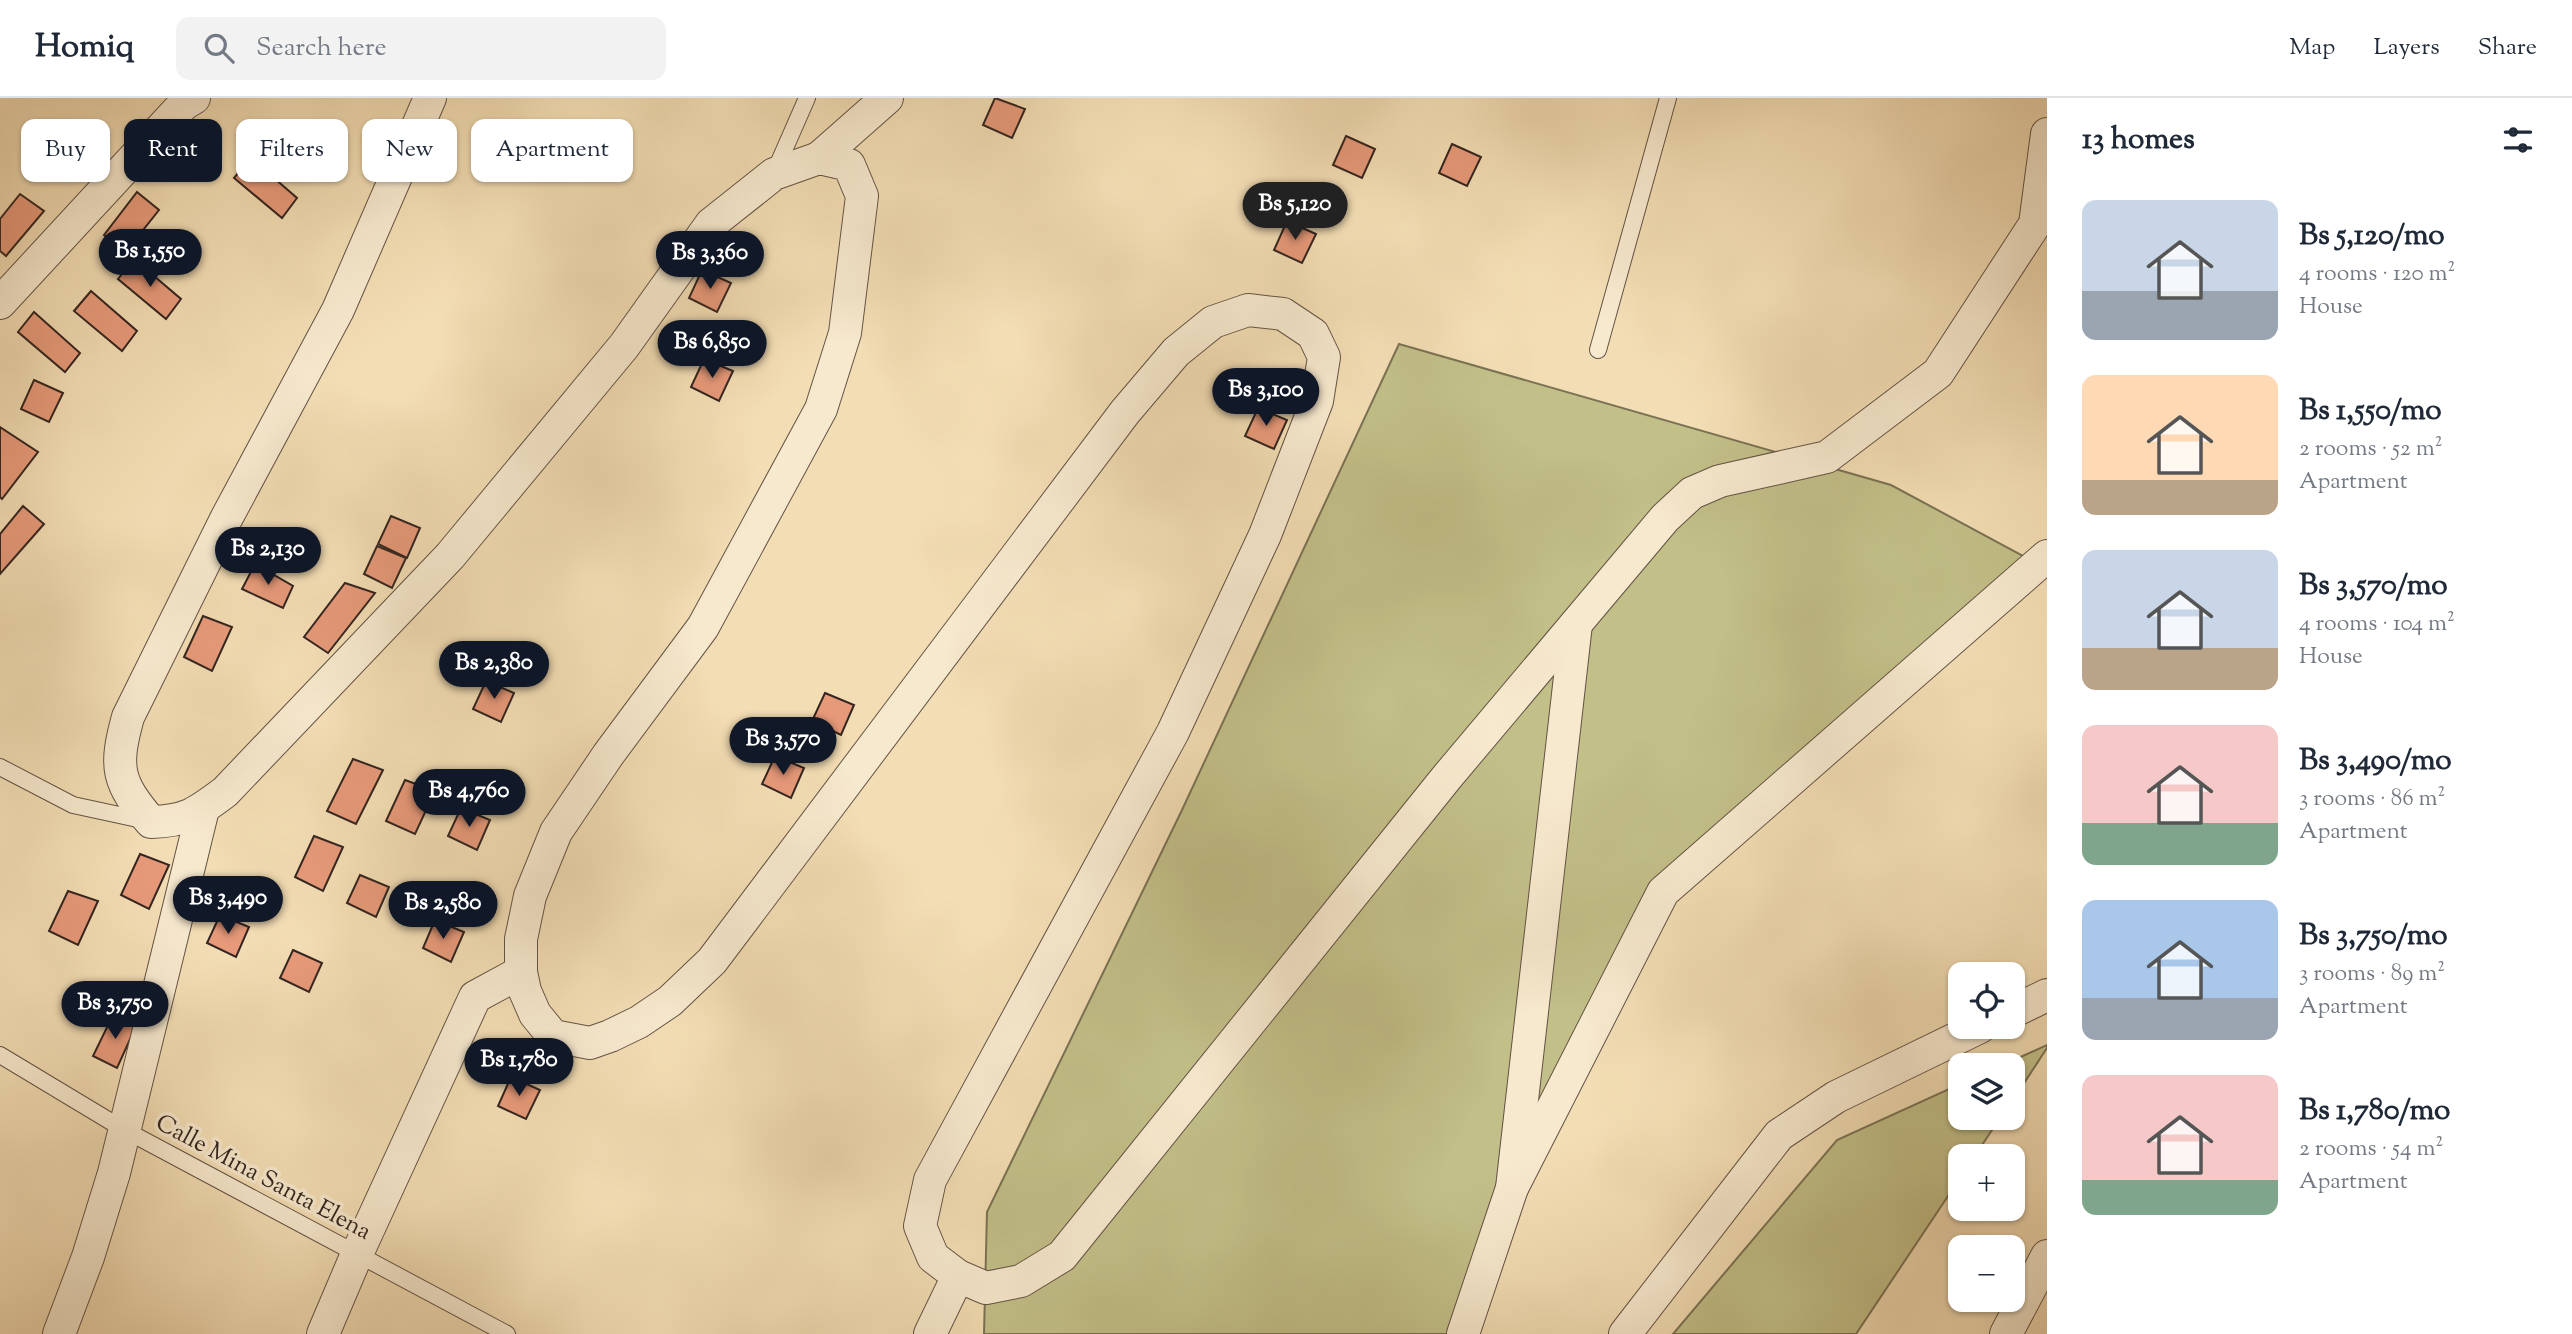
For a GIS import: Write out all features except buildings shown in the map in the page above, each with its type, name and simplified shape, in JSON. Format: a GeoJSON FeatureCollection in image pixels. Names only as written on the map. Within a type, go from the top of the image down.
{"type":"FeatureCollection","features":[{"type":"Feature","properties":{"kind":"street"},"geometry":{"type":"LineString","coordinates":[[0,303],[184,104],[194,98]]}},
{"type":"Feature","properties":{"kind":"street"},"geometry":{"type":"LineString","coordinates":[[430,98],[338,310],[226,519],[128,717],[119,750],[122,777],[132,799],[151,822],[178,821],[203,809],[225,792],[450,556],[624,346],[711,224],[774,174],[819,158],[887,98]]}},
{"type":"Feature","properties":{"kind":"street"},"geometry":{"type":"LineString","coordinates":[[819,158],[849,165],[862,196],[845,333],[821,409],[703,627],[608,755],[556,832],[530,896],[521,939],[521,972],[535,1014],[553,1036],[590,1043],[639,1022],[670,1002],[712,961],[1125,412],[1176,352],[1213,322],[1248,310],[1283,314],[1312,334],[1324,357],[1317,401],[1265,535],[1173,732],[930,1180],[920,1226],[933,1257],[958,1276],[986,1288],[1021,1281],[1062,1256],[1447,777],[1665,518],[1692,493],[1720,481],[1827,457],[1938,373],[2035,224],[2047,134]]}},
{"type":"Feature","properties":{"kind":"street"},"geometry":{"type":"LineString","coordinates":[[1463,1334],[1512,1188],[1663,892],[2047,556]]}},
{"type":"Feature","properties":{"kind":"street"},"geometry":{"type":"LineString","coordinates":[[1512,1188],[1576,624]]}},
{"type":"Feature","properties":{"kind":"street"},"geometry":{"type":"LineString","coordinates":[[59,1334],[88,1257],[114,1173],[203,809]]}},
{"type":"Feature","properties":{"kind":"street"},"geometry":{"type":"LineString","coordinates":[[323,1334],[475,998],[521,972]]}},
{"type":"Feature","properties":{"kind":"street"},"geometry":{"type":"LineString","coordinates":[[2025,1006],[2047,995]]}},
{"type":"Feature","properties":{"kind":"street"},"geometry":{"type":"LineString","coordinates":[[1625,1334],[1779,1135],[1836,1097],[1955,1039]]}},
{"type":"Feature","properties":{"kind":"street"},"geometry":{"type":"LineString","coordinates":[[2006,1334],[2047,1256]]}},
{"type":"Feature","properties":{"kind":"street"},"geometry":{"type":"LineString","coordinates":[[930,1334],[958,1276]]}},
{"type":"Feature","properties":{"kind":"lane"},"geometry":{"type":"LineString","coordinates":[[774,174],[807,98]]}},
{"type":"Feature","properties":{"kind":"lane"},"geometry":{"type":"LineString","coordinates":[[1598,350],[1668,98]]}},
{"type":"Feature","properties":{"kind":"lane"},"geometry":{"type":"LineString","coordinates":[[0,767],[73,805],[151,822]]}},
{"type":"Feature","properties":{"kind":"lane","name":"Calle Mina Santa Elena"},"geometry":{"type":"LineString","coordinates":[[0,1055],[123,1129],[507,1334]]}},
{"type":"Feature","properties":{"kind":"shaded area"},"geometry":{"type":"Polygon","coordinates":[[[1399,344],[1891,485],[2040,565],[1672,867],[1521,1162],[1479,1334],[984,1334],[987,1212],[1182,810],[1399,344]]]}},
{"type":"Feature","properties":{"kind":"shaded area"},"geometry":{"type":"Polygon","coordinates":[[[2047,1045],[2025,1082],[2025,1055],[2047,1045]]]}},
{"type":"Feature","properties":{"kind":"shaded area"},"geometry":{"type":"Polygon","coordinates":[[[1948,1089],[1948,1130],[1992,1130],[1983,1144],[1948,1144],[1948,1196],[1856,1334],[1673,1334],[1837,1140],[1948,1089]]]}}]}
